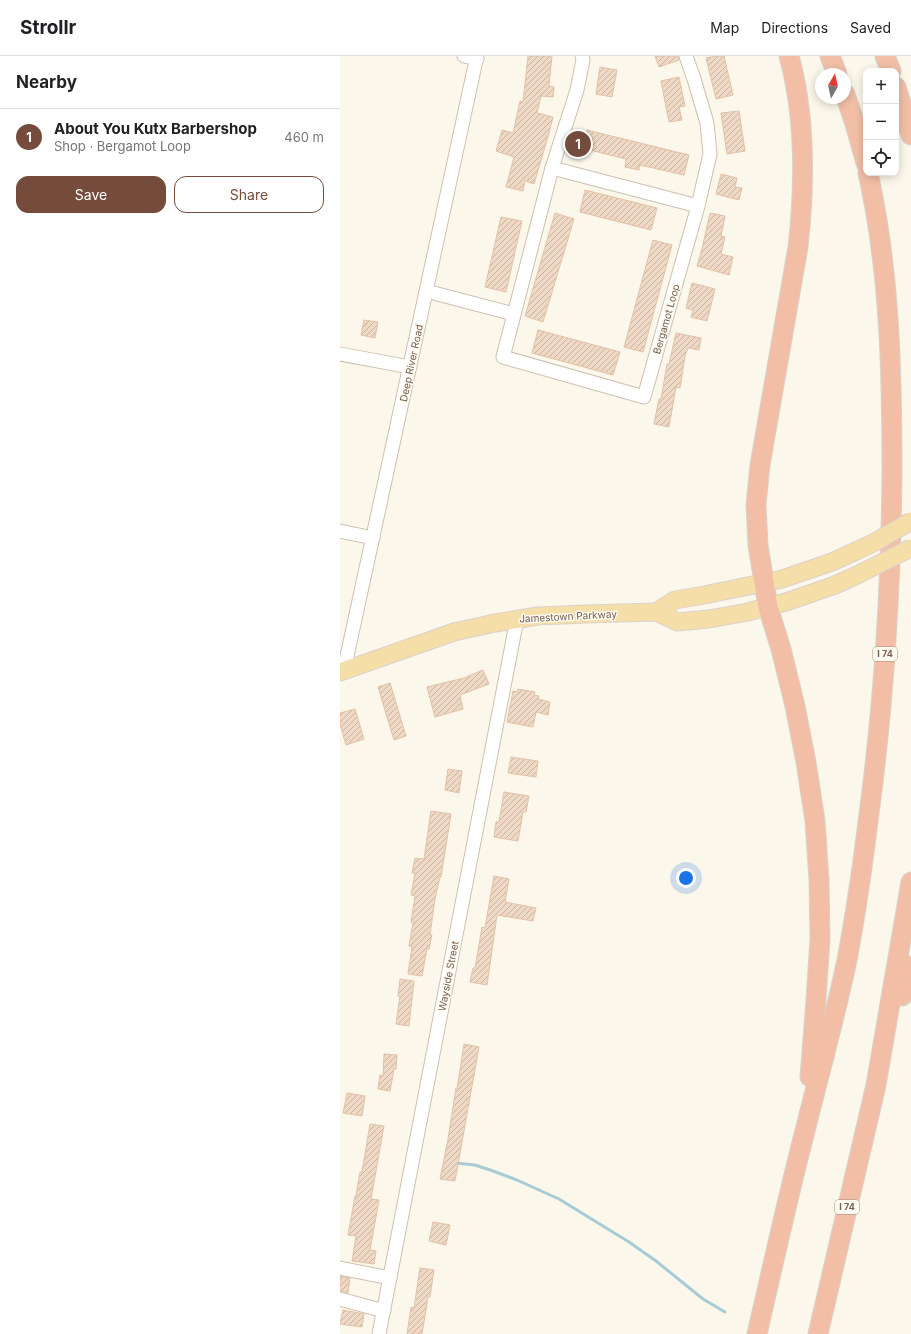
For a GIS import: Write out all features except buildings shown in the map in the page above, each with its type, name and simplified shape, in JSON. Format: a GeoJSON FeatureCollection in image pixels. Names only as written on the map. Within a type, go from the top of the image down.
{"type":"FeatureCollection","features":[{"type":"Feature","properties":{"kind":"highway"},"geometry":{"type":"LineString","coordinates":[[789,56],[801,124],[803,186],[798,247],[757,486],[756,525],[768,607],[789,678],[801,734],[811,792],[817,851],[820,908],[818,969],[805,1129]]}},
{"type":"Feature","properties":{"kind":"highway"},"geometry":{"type":"LineString","coordinates":[[830,56],[835,68]]}},
{"type":"Feature","properties":{"kind":"highway"},"geometry":{"type":"LineString","coordinates":[[884,56],[889,68]]}},
{"type":"Feature","properties":{"kind":"highway"},"geometry":{"type":"LineString","coordinates":[[899,97],[911,135]]}},
{"type":"Feature","properties":{"kind":"highway"},"geometry":{"type":"LineString","coordinates":[[848,104],[863,152]]}},
{"type":"Feature","properties":{"kind":"highway","name":"I 74"},"geometry":{"type":"LineString","coordinates":[[757,1334],[805,1129],[847,960],[857,902],[873,781],[884,665],[892,498],[891,383],[884,268],[869,176]]}},
{"type":"Feature","properties":{"kind":"highway","name":"I 74"},"geometry":{"type":"LineString","coordinates":[[818,1334],[876,1085],[911,882]]}},
{"type":"Feature","properties":{"kind":"highway"},"geometry":{"type":"LineString","coordinates":[[876,1085],[911,966]]}},
{"type":"Feature","properties":{"kind":"main road"},"geometry":{"type":"LineString","coordinates":[[656,612],[675,600],[764,583],[807,571],[877,541],[911,521]]}},
{"type":"Feature","properties":{"kind":"main road","name":"Jamestown Parkway"},"geometry":{"type":"LineString","coordinates":[[342,671],[454,632],[517,619],[562,614],[656,612],[677,622],[728,616],[768,607],[814,593],[855,576],[911,548]]}},
{"type":"Feature","properties":{"kind":"street","name":"Bergamot Loop"},"geometry":{"type":"LineString","coordinates":[[582,56],[583,60],[577,90],[552,168],[503,357],[644,396],[698,206],[710,154],[707,123],[686,56]]}},
{"type":"Feature","properties":{"kind":"street","name":"Deep River Road"},"geometry":{"type":"LineString","coordinates":[[342,671],[373,538],[410,367],[472,57]]}},
{"type":"Feature","properties":{"kind":"street"},"geometry":{"type":"LineString","coordinates":[[552,168],[698,206]]}},
{"type":"Feature","properties":{"kind":"street"},"geometry":{"type":"LineString","coordinates":[[426,291],[514,314]]}},
{"type":"Feature","properties":{"kind":"street"},"geometry":{"type":"LineString","coordinates":[[340,354],[410,367]]}},
{"type":"Feature","properties":{"kind":"street"},"geometry":{"type":"LineString","coordinates":[[340,531],[373,538]]}},
{"type":"Feature","properties":{"kind":"street","name":"Wayside Street"},"geometry":{"type":"LineString","coordinates":[[379,1334],[517,619]]}},
{"type":"Feature","properties":{"kind":"street"},"geometry":{"type":"LineString","coordinates":[[340,1268],[390,1278]]}},
{"type":"Feature","properties":{"kind":"street"},"geometry":{"type":"LineString","coordinates":[[340,1299],[384,1311]]}},
{"type":"Feature","properties":{"kind":"waterway"},"geometry":{"type":"LineString","coordinates":[[455,1163],[475,1165],[493,1171],[559,1199],[629,1242],[656,1261],[703,1299],[725,1312]]}},
{"type":"Feature","properties":{"kind":"place","name":"About You Kutx Barbershop"},"geometry":{"type":"Point","coordinates":[578,144]}}]}
